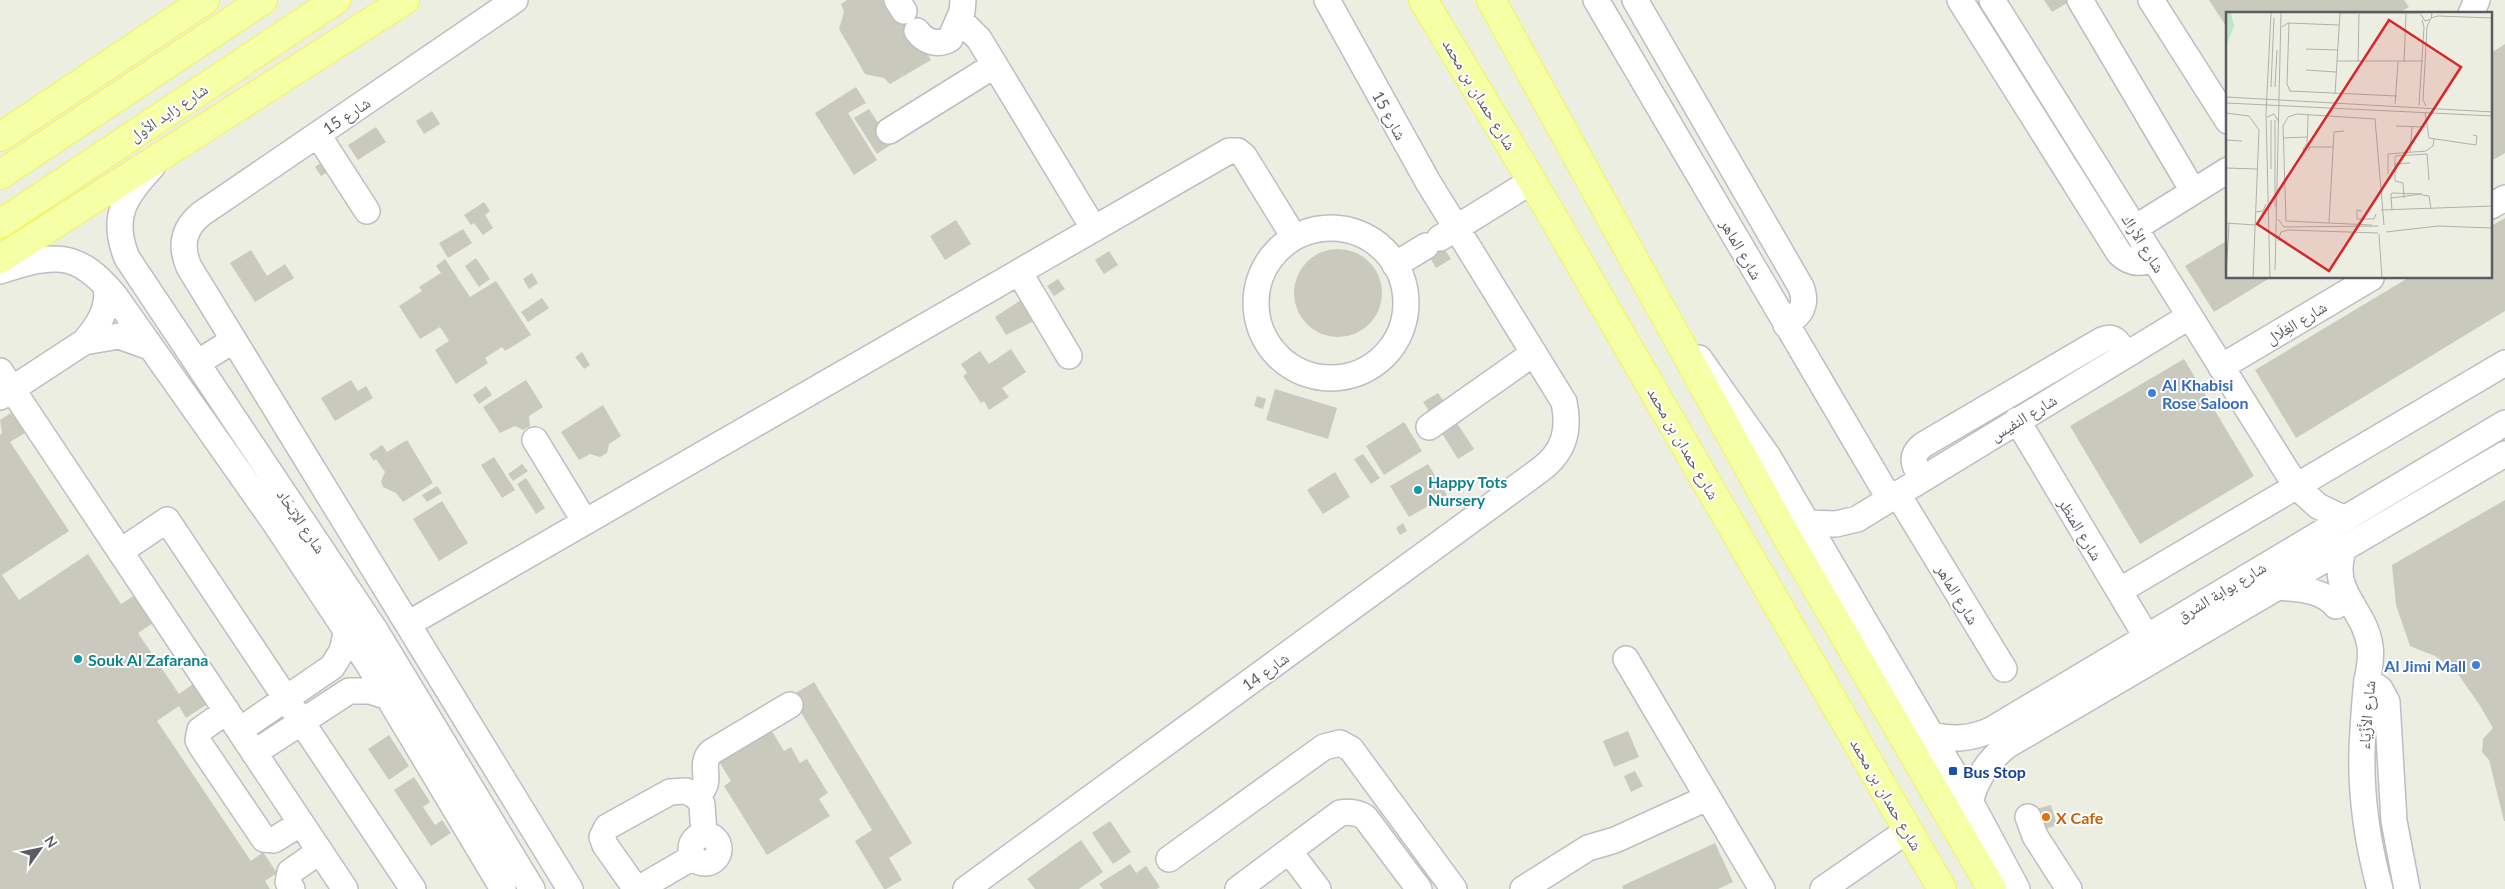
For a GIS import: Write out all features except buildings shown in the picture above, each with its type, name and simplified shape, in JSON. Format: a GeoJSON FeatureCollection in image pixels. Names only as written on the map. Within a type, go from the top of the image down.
{"type":"FeatureCollection","features":[{"type":"Feature","properties":{"kind":"main road"},"geometry":{"type":"LineString","coordinates":[[0,138],[205,0]]}},
{"type":"Feature","properties":{"kind":"main road"},"geometry":{"type":"LineString","coordinates":[[0,174],[263,0]]}},
{"type":"Feature","properties":{"kind":"main road","name":"شارع زايد الأول"},"geometry":{"type":"LineString","coordinates":[[0,224],[336,0]]}},
{"type":"Feature","properties":{"kind":"main road"},"geometry":{"type":"LineString","coordinates":[[0,259],[405,0]]}},
{"type":"Feature","properties":{"kind":"main road","name":"شارع حمدان بن محمد"},"geometry":{"type":"LineString","coordinates":[[1423,0],[1532,181],[1942,889]]}},
{"type":"Feature","properties":{"kind":"main road"},"geometry":{"type":"LineString","coordinates":[[1491,0],[1783,530],[1992,889]]}},
{"type":"Feature","properties":{"kind":"street","name":"شارع 15"},"geometry":{"type":"LineString","coordinates":[[234,340],[189,267],[185,257],[184,237],[194,221],[201,214],[514,0]]}},
{"type":"Feature","properties":{"kind":"street","name":"شارع 15"},"geometry":{"type":"LineString","coordinates":[[1327,0],[1403,138],[1441,237],[1534,353],[1564,402],[1568,418],[1561,450]]}},
{"type":"Feature","properties":{"kind":"street","name":"شارع الماهر"},"geometry":{"type":"LineString","coordinates":[[1596,0],[1786,325],[2004,669]]}},
{"type":"Feature","properties":{"kind":"street"},"geometry":{"type":"LineString","coordinates":[[1634,0],[1801,286],[1804,295],[1802,311],[1786,325]]}},
{"type":"Feature","properties":{"kind":"street"},"geometry":{"type":"LineString","coordinates":[[1960,0],[2124,258],[2137,263],[2154,258]]}},
{"type":"Feature","properties":{"kind":"street"},"geometry":{"type":"LineString","coordinates":[[2080,0],[2193,191]]}},
{"type":"Feature","properties":{"kind":"street"},"geometry":{"type":"LineString","coordinates":[[2152,0],[2226,118]]}},
{"type":"Feature","properties":{"kind":"street"},"geometry":{"type":"LineString","coordinates":[[2472,12],[2477,0]]}},
{"type":"Feature","properties":{"kind":"street","name":"شارع الأراك"},"geometry":{"type":"LineString","coordinates":[[1999,2],[2135,228],[2296,486],[2318,506],[2343,518]]}},
{"type":"Feature","properties":{"kind":"street"},"geometry":{"type":"LineString","coordinates":[[906,14],[927,40],[940,43],[954,35],[961,11]]}},
{"type":"Feature","properties":{"kind":"street"},"geometry":{"type":"LineString","coordinates":[[961,11],[1094,229]]}},
{"type":"Feature","properties":{"kind":"street"},"geometry":{"type":"LineString","coordinates":[[889,131],[995,64]]}},
{"type":"Feature","properties":{"kind":"street"},"geometry":{"type":"LineString","coordinates":[[318,135],[367,211]]}},
{"type":"Feature","properties":{"kind":"street"},"geometry":{"type":"LineString","coordinates":[[408,624],[1234,150],[1244,156],[1294,237]]}},
{"type":"Feature","properties":{"kind":"street","name":"شارع الإتحَاد"},"geometry":{"type":"LineString","coordinates":[[162,156],[127,196],[121,211],[120,232],[124,249],[132,266],[375,630],[532,889]]}},
{"type":"Feature","properties":{"kind":"street"},"geometry":{"type":"LineString","coordinates":[[2135,228],[2226,171]]}},
{"type":"Feature","properties":{"kind":"street"},"geometry":{"type":"LineString","coordinates":[[1395,265],[1532,181]]}},
{"type":"Feature","properties":{"kind":"street"},"geometry":{"type":"LineString","coordinates":[[2492,205],[2505,198]]}},
{"type":"Feature","properties":{"kind":"street"},"geometry":{"type":"LineString","coordinates":[[1321,228],[1350,230],[1376,243],[1395,265],[1405,293],[1406,308],[1398,336],[1391,349],[1369,368],[1355,374],[1326,378],[1311,376],[1291,367],[1274,352],[1262,334],[1256,312],[1258,283],[1271,256],[1294,237],[1321,228]]}},
{"type":"Feature","properties":{"kind":"street","name":"شارع الإتحَاد"},"geometry":{"type":"LineString","coordinates":[[0,271],[46,258],[62,259],[75,262],[88,270],[106,286],[275,523],[347,630],[503,889]]}},
{"type":"Feature","properties":{"kind":"street"},"geometry":{"type":"LineString","coordinates":[[1019,272],[1069,356]]}},
{"type":"Feature","properties":{"kind":"street","name":"شارع الغِلَال"},"geometry":{"type":"LineString","coordinates":[[2221,366],[2369,279]]}},
{"type":"Feature","properties":{"kind":"street"},"geometry":{"type":"LineString","coordinates":[[84,342],[99,321],[104,309],[108,297],[106,286]]}},
{"type":"Feature","properties":{"kind":"street"},"geometry":{"type":"LineString","coordinates":[[1665,316],[1733,404],[1769,458],[1970,801],[2017,889]]}},
{"type":"Feature","properties":{"kind":"street","name":"شارع النفيس"},"geometry":{"type":"LineString","coordinates":[[1835,570],[1847,532],[1857,519],[1893,495],[2190,316]]}},
{"type":"Feature","properties":{"kind":"street"},"geometry":{"type":"LineString","coordinates":[[150,347],[119,336],[84,342],[4,385],[121,552],[345,889]]}},
{"type":"Feature","properties":{"kind":"street"},"geometry":{"type":"LineString","coordinates":[[1921,478],[1913,459],[1915,453],[1923,445],[2106,338],[2116,340],[2126,355]]}},
{"type":"Feature","properties":{"kind":"street"},"geometry":{"type":"LineString","coordinates":[[197,363],[234,340],[570,889]]}},
{"type":"Feature","properties":{"kind":"street"},"geometry":{"type":"LineString","coordinates":[[1429,427],[1534,353]]}},
{"type":"Feature","properties":{"kind":"street"},"geometry":{"type":"LineString","coordinates":[[2119,591],[2505,363]]}},
{"type":"Feature","properties":{"kind":"street","name":"شارع المنظر"},"geometry":{"type":"LineString","coordinates":[[2017,420],[2146,636]]}},
{"type":"Feature","properties":{"kind":"street","name":"شارع بوابة الشرق"},"geometry":{"type":"LineString","coordinates":[[1931,735],[1955,739],[1967,738],[1991,730],[2505,422]]}},
{"type":"Feature","properties":{"kind":"street"},"geometry":{"type":"LineString","coordinates":[[535,440],[585,522]]}},
{"type":"Feature","properties":{"kind":"street","name":"شارع 14"},"geometry":{"type":"LineString","coordinates":[[966,889],[1540,470],[1552,461],[1561,450]]}},
{"type":"Feature","properties":{"kind":"street","name":"شارع بوابة الشرق"},"geometry":{"type":"LineString","coordinates":[[1970,801],[1976,783],[1986,766],[2008,745],[2505,454]]}},
{"type":"Feature","properties":{"kind":"street","name":"شارع الأراك"},"geometry":{"type":"LineString","coordinates":[[2296,486],[2303,514],[2303,542]]}},
{"type":"Feature","properties":{"kind":"street","name":"شارع النفيس"},"geometry":{"type":"LineString","coordinates":[[1807,523],[1836,524],[1857,519]]}},
{"type":"Feature","properties":{"kind":"street"},"geometry":{"type":"LineString","coordinates":[[121,552],[167,520],[413,889]]}},
{"type":"Feature","properties":{"kind":"street","name":"شارع الأَزْيَاء"},"geometry":{"type":"LineString","coordinates":[[2344,548],[2339,562],[2339,576],[2343,590],[2363,624],[2372,656],[2367,680],[2362,736],[2364,794],[2371,850],[2380,889]]}},
{"type":"Feature","properties":{"kind":"street"},"geometry":{"type":"LineString","coordinates":[[2277,587],[2313,592],[2325,596],[2336,606]]}},
{"type":"Feature","properties":{"kind":"street"},"geometry":{"type":"LineString","coordinates":[[301,823],[274,840],[264,838],[201,746],[198,740],[200,730],[233,721],[287,699],[332,667],[342,651],[347,630]]}},
{"type":"Feature","properties":{"kind":"street"},"geometry":{"type":"LineString","coordinates":[[1626,659],[1762,889]]}},
{"type":"Feature","properties":{"kind":"street"},"geometry":{"type":"LineString","coordinates":[[2367,680],[2380,688],[2387,702],[2392,811],[2407,889]]}},
{"type":"Feature","properties":{"kind":"street"},"geometry":{"type":"LineString","coordinates":[[254,753],[349,690],[370,691],[388,697]]}},
{"type":"Feature","properties":{"kind":"street"},"geometry":{"type":"LineString","coordinates":[[696,796],[705,786],[705,764],[711,752],[790,705]]}},
{"type":"Feature","properties":{"kind":"street"},"geometry":{"type":"LineString","coordinates":[[1169,859],[1324,747],[1340,743],[1351,749],[1454,889]]}},
{"type":"Feature","properties":{"kind":"street"},"geometry":{"type":"LineString","coordinates":[[686,791],[696,796],[704,809],[704,835],[716,840],[719,852],[711,862],[698,862],[693,857],[637,889],[605,845],[602,837],[604,830],[670,792],[686,791]]}},
{"type":"Feature","properties":{"kind":"street"},"geometry":{"type":"LineString","coordinates":[[1523,889],[1588,848],[1615,840],[1707,798]]}},
{"type":"Feature","properties":{"kind":"street"},"geometry":{"type":"LineString","coordinates":[[1238,889],[1340,813],[1354,812],[1360,814],[1369,822],[1419,889]]}},
{"type":"Feature","properties":{"kind":"street"},"geometry":{"type":"LineString","coordinates":[[2028,817],[2035,836],[2069,889]]}},
{"type":"Feature","properties":{"kind":"street"},"geometry":{"type":"LineString","coordinates":[[1823,889],[1908,830]]}},
{"type":"Feature","properties":{"kind":"street"},"geometry":{"type":"LineString","coordinates":[[292,889],[288,882],[290,872],[320,851]]}},
{"type":"Feature","properties":{"kind":"street"},"geometry":{"type":"LineString","coordinates":[[1289,851],[1318,889]]}},
{"type":"Feature","properties":{"kind":"place","name":"Al Khabisi Rose Saloon"},"geometry":{"type":"Point","coordinates":[2152,393]}},
{"type":"Feature","properties":{"kind":"place","name":"Happy Tots Nursery"},"geometry":{"type":"Point","coordinates":[1418,490]}},
{"type":"Feature","properties":{"kind":"place","name":"Souk Al Zafarana"},"geometry":{"type":"Point","coordinates":[78,659]}},
{"type":"Feature","properties":{"kind":"place","name":"Al Jimi Mall"},"geometry":{"type":"Point","coordinates":[2476,665]}},
{"type":"Feature","properties":{"kind":"place","name":"Bus Stop"},"geometry":{"type":"Point","coordinates":[1953,771]}},
{"type":"Feature","properties":{"kind":"place","name":"X Cafe"},"geometry":{"type":"Point","coordinates":[2046,817]}}]}
